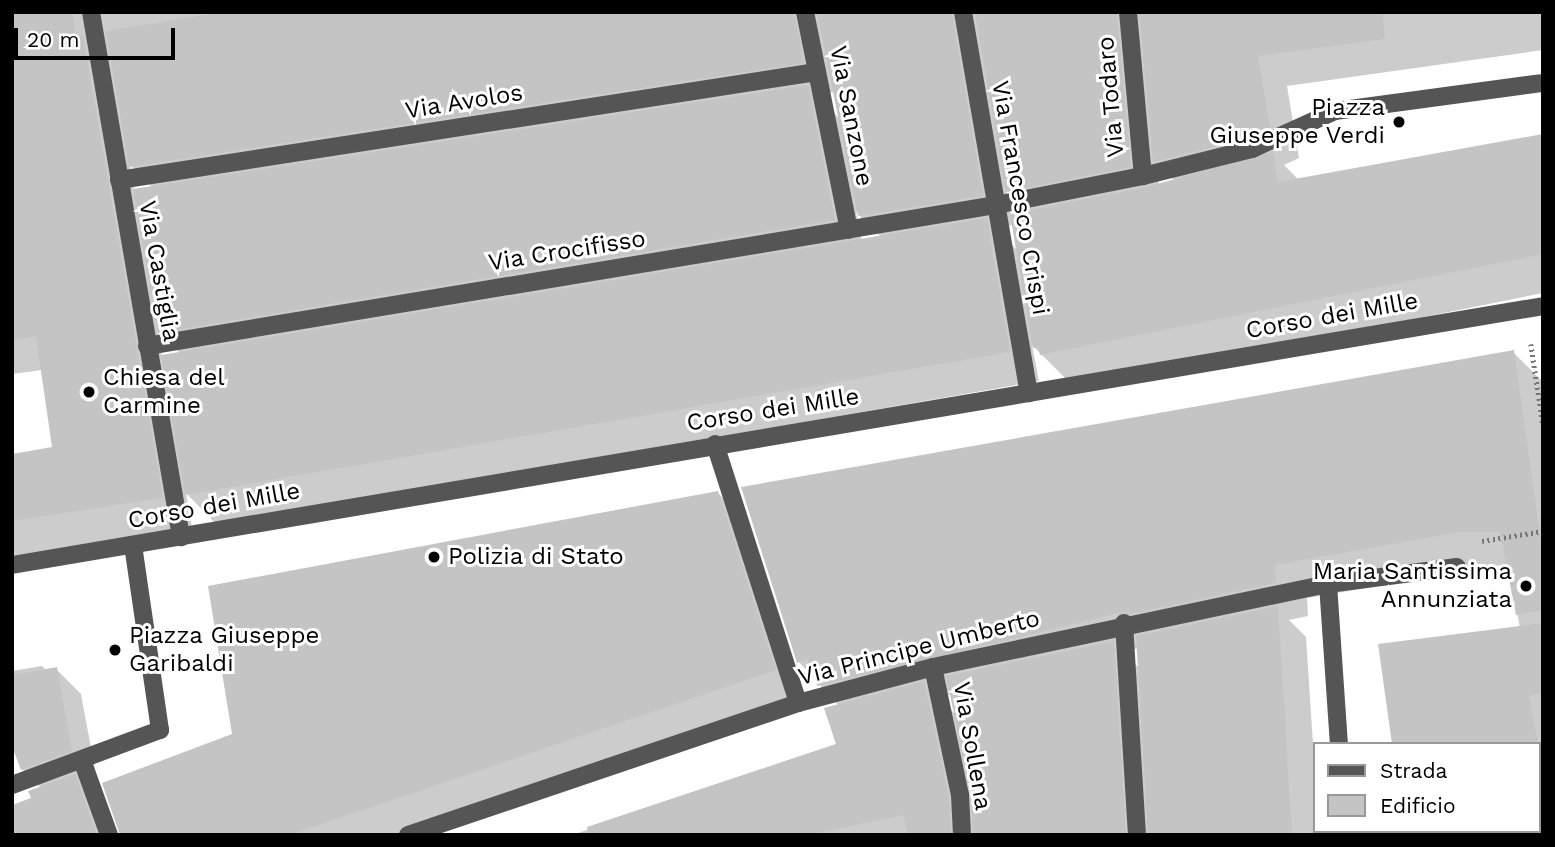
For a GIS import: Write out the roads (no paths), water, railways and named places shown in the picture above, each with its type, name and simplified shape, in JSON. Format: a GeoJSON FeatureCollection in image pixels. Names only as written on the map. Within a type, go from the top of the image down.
{"type":"FeatureCollection","features":[{"type":"Feature","properties":{"kind":"street","name":"Via Castiglia"},"geometry":{"type":"LineString","coordinates":[[91,12],[181,537]]}},
{"type":"Feature","properties":{"kind":"street","name":"Via Sanzone"},"geometry":{"type":"LineString","coordinates":[[805,12],[849,230]]}},
{"type":"Feature","properties":{"kind":"street","name":"Via Francesco Crispi"},"geometry":{"type":"LineString","coordinates":[[963,12],[1029,393]]}},
{"type":"Feature","properties":{"kind":"street","name":"Via Todaro"},"geometry":{"type":"LineString","coordinates":[[1128,12],[1143,176]]}},
{"type":"Feature","properties":{"kind":"street","name":"Via Avolos"},"geometry":{"type":"LineString","coordinates":[[119,180],[817,72]]}},
{"type":"Feature","properties":{"kind":"street"},"geometry":{"type":"LineString","coordinates":[[996,205],[1143,176],[1252,149],[1335,111],[1543,83]]}},
{"type":"Feature","properties":{"kind":"street","name":"Via Crocifisso"},"geometry":{"type":"LineString","coordinates":[[147,345],[996,205]]}},
{"type":"Feature","properties":{"kind":"street","name":"Corso dei Mille"},"geometry":{"type":"LineString","coordinates":[[12,565],[1534,307]]}},
{"type":"Feature","properties":{"kind":"street"},"geometry":{"type":"LineString","coordinates":[[715,444],[798,703]]}},
{"type":"Feature","properties":{"kind":"street"},"geometry":{"type":"LineString","coordinates":[[12,785],[160,730],[133,545]]}},
{"type":"Feature","properties":{"kind":"street","name":"Via Principe Umberto"},"geometry":{"type":"LineString","coordinates":[[408,835],[798,703],[933,667],[1124,623],[1328,584],[1457,567]]}},
{"type":"Feature","properties":{"kind":"street"},"geometry":{"type":"LineString","coordinates":[[1328,584],[1339,742]]}},
{"type":"Feature","properties":{"kind":"street"},"geometry":{"type":"LineString","coordinates":[[1124,623],[1137,835]]}},
{"type":"Feature","properties":{"kind":"street","name":"Via Sollena"},"geometry":{"type":"LineString","coordinates":[[933,667],[960,795],[962,835]]}},
{"type":"Feature","properties":{"kind":"street"},"geometry":{"type":"LineString","coordinates":[[82,760],[109,835]]}},
{"type":"Feature","properties":{"kind":"place","name":"Piazza Giuseppe Verdi"},"geometry":{"type":"Point","coordinates":[1399,122]}},
{"type":"Feature","properties":{"kind":"place","name":"Chiesa del Carmine"},"geometry":{"type":"Point","coordinates":[89,392]}},
{"type":"Feature","properties":{"kind":"place","name":"Polizia di Stato"},"geometry":{"type":"Point","coordinates":[434,557]}},
{"type":"Feature","properties":{"kind":"place","name":"Maria Santissima Annunziata"},"geometry":{"type":"Point","coordinates":[1526,586]}},
{"type":"Feature","properties":{"kind":"place","name":"Piazza Giuseppe Garibaldi"},"geometry":{"type":"Point","coordinates":[115,650]}}]}
